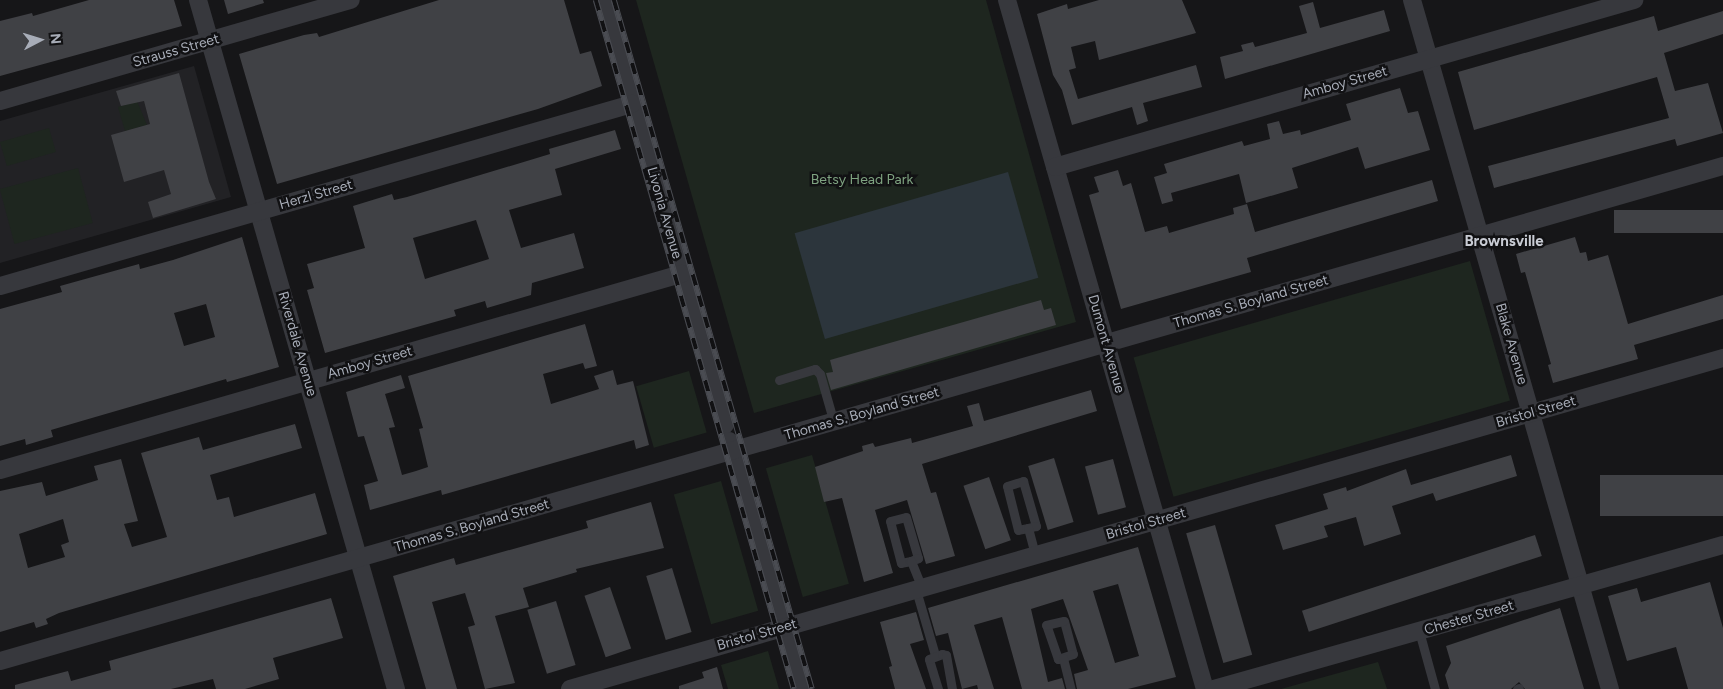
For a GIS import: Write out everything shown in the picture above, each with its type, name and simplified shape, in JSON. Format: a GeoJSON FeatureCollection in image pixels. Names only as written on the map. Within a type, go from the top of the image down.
{"type":"FeatureCollection","features":[{"type":"Feature","properties":{"kind":"street","name":"Riverdale Avenue"},"geometry":{"type":"LineString","coordinates":[[198,0],[396,689]]}},
{"type":"Feature","properties":{"kind":"street","name":"Strauss Street"},"geometry":{"type":"LineString","coordinates":[[0,101],[351,0]]}},
{"type":"Feature","properties":{"kind":"street","name":"Livonia Avenue"},"geometry":{"type":"LineString","coordinates":[[603,0],[801,689]]}},
{"type":"Feature","properties":{"kind":"street","name":"Dumont Avenue"},"geometry":{"type":"LineString","coordinates":[[1007,0],[1205,689]]}},
{"type":"Feature","properties":{"kind":"street","name":"Blake Avenue"},"geometry":{"type":"LineString","coordinates":[[1412,0],[1610,689]]}},
{"type":"Feature","properties":{"kind":"street","name":"Amboy Street"},"geometry":{"type":"LineString","coordinates":[[1055,167],[1634,0]]}},
{"type":"Feature","properties":{"kind":"street","name":"Herzl Street"},"geometry":{"type":"LineString","coordinates":[[0,286],[632,104]]}},
{"type":"Feature","properties":{"kind":"street","name":"Thomas S. Boyland Street"},"geometry":{"type":"LineString","coordinates":[[0,661],[358,558],[729,439],[834,423],[1723,166]]}},
{"type":"Feature","properties":{"kind":"street","name":"Amboy Street"},"geometry":{"type":"LineString","coordinates":[[0,470],[682,274]]}},
{"type":"Feature","properties":{"kind":"street","name":"Bristol Street"},"geometry":{"type":"LineString","coordinates":[[570,689],[1723,358]]}},
{"type":"Feature","properties":{"kind":"street","name":"Chester Street"},"geometry":{"type":"LineString","coordinates":[[1214,689],[1723,545]]}},
{"type":"Feature","properties":{"kind":"lane"},"geometry":{"type":"LineString","coordinates":[[778,380],[815,369],[820,374],[834,423]]}},
{"type":"Feature","properties":{"kind":"lane"},"geometry":{"type":"LineString","coordinates":[[1023,481],[1036,526],[1028,528],[1018,530],[1006,486],[1023,481]]}},
{"type":"Feature","properties":{"kind":"lane"},"geometry":{"type":"LineString","coordinates":[[906,517],[918,558],[912,561],[901,563],[890,521],[906,517]]}},
{"type":"Feature","properties":{"kind":"lane"},"geometry":{"type":"LineString","coordinates":[[1028,528],[1035,555]]}},
{"type":"Feature","properties":{"kind":"lane"},"geometry":{"type":"LineString","coordinates":[[912,561],[935,655]]}},
{"type":"Feature","properties":{"kind":"lane"},"geometry":{"type":"LineString","coordinates":[[1419,632],[1435,689]]}},
{"type":"Feature","properties":{"kind":"lane"},"geometry":{"type":"LineString","coordinates":[[938,689],[930,658],[935,655],[946,655],[952,689]]}},
{"type":"Feature","properties":{"kind":"lane"},"geometry":{"type":"LineString","coordinates":[[1063,658],[1071,689]]}},
{"type":"Feature","properties":{"kind":"shaded area"},"geometry":{"type":"Polygon","coordinates":[[[194,66],[231,197],[0,263],[0,121],[194,66]]]}},
{"type":"Feature","properties":{"kind":"shaded area"},"geometry":{"type":"Polygon","coordinates":[[[1008,172],[1038,278],[825,339],[795,233],[1008,172]]]}},
{"type":"Feature","properties":{"kind":"green space","name":"Betsy Head Park"},"geometry":{"type":"Polygon","coordinates":[[[636,0],[986,0],[1076,322],[754,413],[636,0]]]}},
{"type":"Feature","properties":{"kind":"green space"},"geometry":{"type":"Polygon","coordinates":[[[137,101],[147,125],[125,131],[118,107],[137,101]]]}},
{"type":"Feature","properties":{"kind":"green space"},"geometry":{"type":"Polygon","coordinates":[[[49,128],[56,152],[7,166],[0,142],[49,128]]]}},
{"type":"Feature","properties":{"kind":"green space"},"geometry":{"type":"Polygon","coordinates":[[[78,168],[93,223],[15,244],[0,189],[78,168]]]}},
{"type":"Feature","properties":{"kind":"green space"},"geometry":{"type":"Polygon","coordinates":[[[1470,261],[1510,400],[1174,497],[1134,357],[1470,261]]]}},
{"type":"Feature","properties":{"kind":"green space"},"geometry":{"type":"Polygon","coordinates":[[[689,371],[707,433],[654,448],[636,386],[689,371]]]}},
{"type":"Feature","properties":{"kind":"green space"},"geometry":{"type":"Polygon","coordinates":[[[812,455],[849,584],[803,597],[766,468],[812,455]]]}},
{"type":"Feature","properties":{"kind":"green space"},"geometry":{"type":"Polygon","coordinates":[[[721,481],[758,611],[711,624],[674,495],[721,481]]]}},
{"type":"Feature","properties":{"kind":"green space"},"geometry":{"type":"Polygon","coordinates":[[[768,651],[779,689],[728,689],[721,665],[768,651]]]}},
{"type":"Feature","properties":{"kind":"green space"},"geometry":{"type":"Polygon","coordinates":[[[1378,662],[1387,689],[1281,689],[1378,662]]]}},
{"type":"Feature","properties":{"kind":"building"},"geometry":{"type":"Polygon","coordinates":[[[89,0],[174,0],[182,26],[0,76],[0,21],[32,13],[33,16],[89,0]]]}},
{"type":"Feature","properties":{"kind":"building"},"geometry":{"type":"Polygon","coordinates":[[[224,0],[263,0],[264,3],[228,14],[224,0]]]}},
{"type":"Feature","properties":{"kind":"building"},"geometry":{"type":"Polygon","coordinates":[[[439,0],[564,0],[580,54],[591,51],[602,86],[538,109],[277,184],[239,54],[304,35],[317,33],[319,37],[439,0]]]}},
{"type":"Feature","properties":{"kind":"building"},"geometry":{"type":"Polygon","coordinates":[[[1099,0],[1182,0],[1196,33],[1099,60],[1095,41],[1071,47],[1076,68],[1069,70],[1078,99],[1196,65],[1202,87],[1143,103],[1148,121],[1137,125],[1132,107],[1072,125],[1062,90],[1053,75],[1037,14],[1067,4],[1068,9],[1099,0]]]}},
{"type":"Feature","properties":{"kind":"building"},"geometry":{"type":"Polygon","coordinates":[[[1313,2],[1320,28],[1384,10],[1390,31],[1225,79],[1220,57],[1243,51],[1241,45],[1253,42],[1255,47],[1307,33],[1299,6],[1313,2]]]}},
{"type":"Feature","properties":{"kind":"building"},"geometry":{"type":"Polygon","coordinates":[[[1723,11],[1723,34],[1664,53],[1675,91],[1708,83],[1723,133],[1677,146],[1675,139],[1494,188],[1488,166],[1669,118],[1657,77],[1474,130],[1458,72],[1654,16],[1658,31],[1723,11]]]}},
{"type":"Feature","properties":{"kind":"building"},"geometry":{"type":"Polygon","coordinates":[[[179,73],[209,182],[216,199],[153,218],[148,202],[171,194],[164,170],[124,182],[111,135],[150,124],[144,101],[121,106],[116,91],[179,73]]]}},
{"type":"Feature","properties":{"kind":"building"},"geometry":{"type":"Polygon","coordinates":[[[1400,88],[1408,113],[1418,111],[1430,150],[1365,169],[1358,147],[1292,168],[1298,188],[1281,193],[1246,203],[1239,174],[1171,193],[1173,201],[1162,204],[1154,177],[1167,173],[1164,164],[1242,141],[1244,146],[1270,139],[1267,124],[1279,121],[1283,134],[1300,130],[1301,135],[1351,120],[1346,104],[1400,88]]]}},
{"type":"Feature","properties":{"kind":"building"},"geometry":{"type":"Polygon","coordinates":[[[615,130],[621,149],[555,169],[562,195],[509,210],[521,248],[574,233],[584,268],[532,283],[531,295],[487,308],[485,301],[454,310],[456,316],[325,353],[307,290],[314,288],[307,264],[365,248],[353,206],[392,194],[394,200],[407,197],[550,154],[549,149],[615,130]],[[476,220],[413,238],[425,279],[489,259],[476,220]]]}},
{"type":"Feature","properties":{"kind":"building"},"geometry":{"type":"Polygon","coordinates":[[[1118,170],[1123,186],[1131,183],[1145,232],[1167,226],[1169,233],[1234,214],[1233,208],[1247,204],[1255,232],[1432,180],[1438,201],[1247,258],[1251,272],[1121,309],[1089,195],[1099,192],[1094,177],[1118,170]]]}},
{"type":"Feature","properties":{"kind":"building"},"geometry":{"type":"Polygon","coordinates":[[[1614,210],[1723,210],[1723,233],[1614,233],[1614,210]]]}},
{"type":"Feature","properties":{"kind":"building"},"geometry":{"type":"Polygon","coordinates":[[[242,237],[279,367],[227,382],[226,379],[51,430],[53,437],[26,445],[25,439],[0,446],[0,309],[62,292],[60,286],[139,264],[140,269],[242,237]],[[206,304],[174,313],[184,346],[215,337],[206,304]]]}},
{"type":"Feature","properties":{"kind":"building"},"geometry":{"type":"Polygon","coordinates":[[[1575,237],[1580,253],[1586,252],[1588,261],[1608,255],[1628,324],[1723,295],[1723,319],[1634,345],[1638,359],[1553,383],[1548,365],[1551,364],[1525,272],[1521,273],[1516,254],[1575,237]]]}},
{"type":"Feature","properties":{"kind":"building"},"geometry":{"type":"Polygon","coordinates":[[[1041,300],[1044,310],[1051,308],[1056,325],[831,390],[826,373],[833,372],[830,360],[1041,300]]]}},
{"type":"Feature","properties":{"kind":"building"},"geometry":{"type":"Polygon","coordinates":[[[585,324],[597,366],[585,369],[583,363],[543,374],[551,404],[599,389],[594,376],[613,370],[617,385],[633,381],[649,445],[636,449],[634,440],[442,495],[441,490],[370,510],[364,485],[378,481],[364,436],[358,437],[346,392],[401,375],[405,388],[385,394],[395,427],[389,428],[402,475],[428,467],[419,429],[423,428],[408,376],[585,324]]]}},
{"type":"Feature","properties":{"kind":"building"},"geometry":{"type":"Polygon","coordinates":[[[1091,390],[1097,411],[922,464],[931,493],[936,492],[955,556],[926,564],[907,500],[875,510],[893,573],[864,582],[842,498],[824,502],[815,467],[863,451],[862,446],[873,443],[875,447],[911,438],[912,443],[973,426],[967,406],[979,403],[984,421],[1091,390]]]}},
{"type":"Feature","properties":{"kind":"building"},"geometry":{"type":"Polygon","coordinates":[[[295,424],[302,448],[210,475],[217,500],[229,497],[234,517],[315,493],[327,534],[59,613],[46,619],[48,624],[36,628],[34,622],[0,632],[0,491],[42,482],[46,496],[98,480],[94,466],[121,459],[138,521],[124,524],[132,547],[167,537],[141,453],[199,437],[203,450],[295,424]],[[63,519],[19,534],[28,568],[65,557],[61,545],[69,542],[63,519]]]}},
{"type":"Feature","properties":{"kind":"building"},"geometry":{"type":"Polygon","coordinates":[[[1511,455],[1517,476],[1436,501],[1433,493],[1392,506],[1401,534],[1364,546],[1356,517],[1324,526],[1328,537],[1283,550],[1275,525],[1328,509],[1323,494],[1346,487],[1347,491],[1406,469],[1411,485],[1511,455]]]}},
{"type":"Feature","properties":{"kind":"building"},"geometry":{"type":"Polygon","coordinates":[[[1054,458],[1074,522],[1048,530],[1028,466],[1054,458]]]}},
{"type":"Feature","properties":{"kind":"building"},"geometry":{"type":"Polygon","coordinates":[[[1113,459],[1126,507],[1098,515],[1085,467],[1113,459]]]}},
{"type":"Feature","properties":{"kind":"building"},"geometry":{"type":"Polygon","coordinates":[[[1600,475],[1723,475],[1723,516],[1600,516],[1600,475]]]}},
{"type":"Feature","properties":{"kind":"building"},"geometry":{"type":"Polygon","coordinates":[[[989,477],[1011,540],[985,549],[963,486],[989,477]]]}},
{"type":"Feature","properties":{"kind":"building"},"geometry":{"type":"Polygon","coordinates":[[[651,502],[664,548],[576,569],[577,572],[523,588],[529,607],[495,616],[515,683],[485,689],[468,627],[475,625],[465,593],[432,602],[457,689],[426,689],[393,576],[454,558],[456,565],[588,528],[586,521],[651,502]]]}},
{"type":"Feature","properties":{"kind":"building"},"geometry":{"type":"Polygon","coordinates":[[[1215,525],[1252,655],[1223,663],[1186,533],[1215,525]]]}},
{"type":"Feature","properties":{"kind":"building"},"geometry":{"type":"Polygon","coordinates":[[[1535,535],[1542,556],[1309,632],[1302,611],[1535,535]]]}},
{"type":"Feature","properties":{"kind":"building"},"geometry":{"type":"Polygon","coordinates":[[[1138,547],[1176,677],[1128,689],[1077,689],[1074,674],[1088,670],[1063,599],[1031,609],[1048,682],[1062,678],[1065,689],[1022,689],[1002,617],[974,625],[994,689],[978,689],[977,685],[962,689],[948,633],[936,636],[928,608],[1138,547]],[[1118,584],[1093,591],[1115,663],[1139,656],[1118,584]]]}},
{"type":"Feature","properties":{"kind":"building"},"geometry":{"type":"Polygon","coordinates":[[[672,568],[692,632],[666,640],[646,576],[672,568]]]}},
{"type":"Feature","properties":{"kind":"building"},"geometry":{"type":"Polygon","coordinates":[[[1710,582],[1723,628],[1723,689],[1688,689],[1676,647],[1627,661],[1608,596],[1637,588],[1641,602],[1710,582]]]}},
{"type":"Feature","properties":{"kind":"building"},"geometry":{"type":"Polygon","coordinates":[[[610,587],[631,648],[606,657],[584,596],[610,587]]]}},
{"type":"Feature","properties":{"kind":"building"},"geometry":{"type":"Polygon","coordinates":[[[331,598],[343,638],[273,658],[279,679],[245,689],[216,689],[213,679],[171,689],[15,689],[15,685],[68,671],[71,681],[111,670],[109,661],[331,598]]]}},
{"type":"Feature","properties":{"kind":"building"},"geometry":{"type":"Polygon","coordinates":[[[556,601],[576,665],[547,674],[527,610],[556,601]]]}},
{"type":"Feature","properties":{"kind":"building"},"geometry":{"type":"Polygon","coordinates":[[[1560,608],[1584,689],[1525,689],[1519,682],[1511,689],[1449,689],[1445,675],[1451,663],[1446,646],[1560,608]]]}},
{"type":"Feature","properties":{"kind":"building"},"geometry":{"type":"Polygon","coordinates":[[[916,612],[924,640],[910,644],[926,689],[895,689],[889,667],[892,666],[880,622],[916,612]]]}},
{"type":"Feature","properties":{"kind":"building"},"geometry":{"type":"Polygon","coordinates":[[[717,667],[723,689],[679,689],[679,686],[704,678],[702,672],[717,667]]]}},
{"type":"Feature","properties":{"kind":"railway"},"geometry":{"type":"LineString","coordinates":[[596,0],[794,689]]}},
{"type":"Feature","properties":{"kind":"railway"},"geometry":{"type":"LineString","coordinates":[[614,0],[812,689]]}},
{"type":"Feature","properties":{"kind":"district","name":"Brownsville"},"geometry":{"type":"Point","coordinates":[1504,242]}}]}
